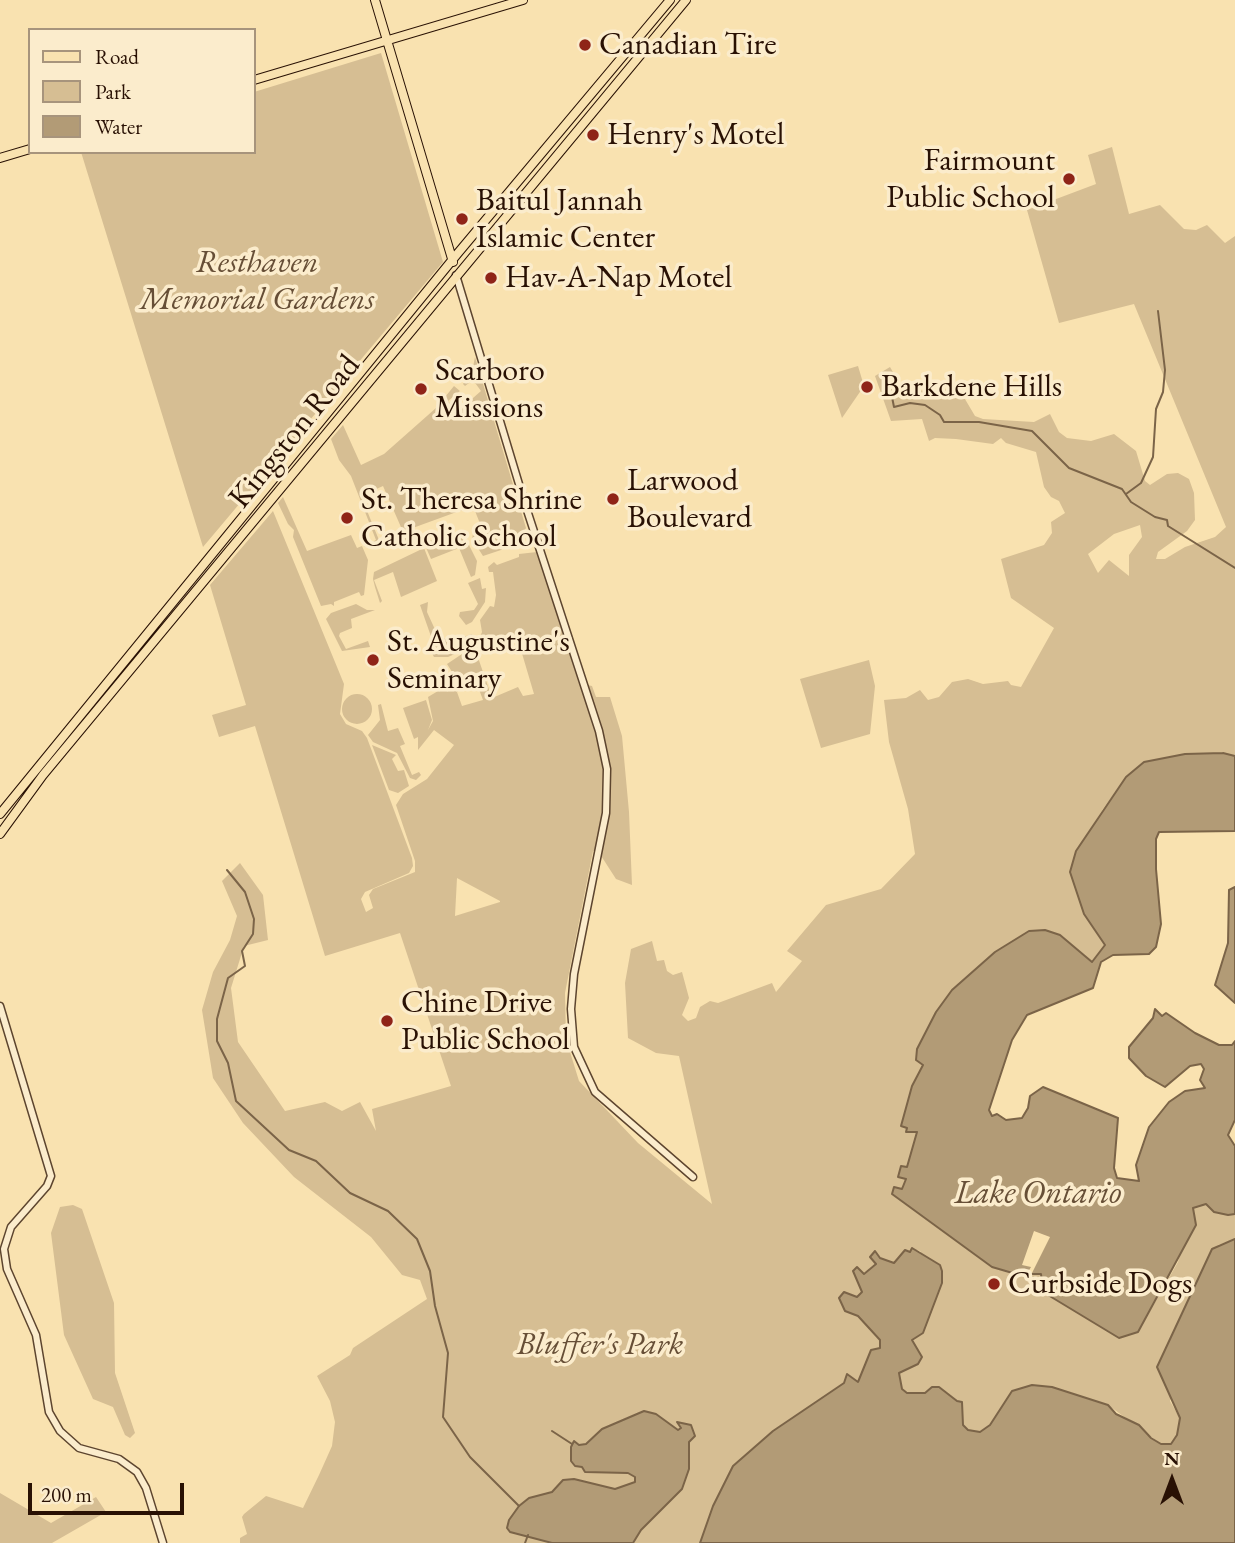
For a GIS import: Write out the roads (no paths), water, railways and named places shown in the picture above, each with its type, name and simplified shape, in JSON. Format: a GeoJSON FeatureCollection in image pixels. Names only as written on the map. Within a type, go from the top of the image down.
{"type":"FeatureCollection","features":[{"type":"Feature","properties":{"kind":"main road"},"geometry":{"type":"LineString","coordinates":[[375,0],[456,275]]}},
{"type":"Feature","properties":{"kind":"main road"},"geometry":{"type":"LineString","coordinates":[[256,79],[523,0]]}},
{"type":"Feature","properties":{"kind":"main road","name":"Kingston Road"},"geometry":{"type":"LineString","coordinates":[[0,814],[453,260],[670,0]]}},
{"type":"Feature","properties":{"kind":"main road","name":"Kingston Road"},"geometry":{"type":"LineString","coordinates":[[0,834],[43,775],[686,0]]}},
{"type":"Feature","properties":{"kind":"main road"},"geometry":{"type":"LineString","coordinates":[[0,159],[28,150]]}},
{"type":"Feature","properties":{"kind":"street"},"geometry":{"type":"LineString","coordinates":[[456,275],[525,504],[599,732],[607,769],[606,813],[598,866],[574,974],[574,1047],[595,1092],[693,1177]]}},
{"type":"Feature","properties":{"kind":"street"},"geometry":{"type":"LineString","coordinates":[[0,1006],[51,1176],[47,1186],[11,1227],[4,1250],[7,1269],[36,1335],[49,1412],[60,1432],[79,1448],[119,1459],[137,1472],[146,1488],[163,1543]]}},
{"type":"Feature","properties":{"kind":"water","name":"Lake Ontario"},"geometry":{"type":"Polygon","coordinates":[[[1223,753],[1235,756],[1235,831],[1159,832],[1156,839],[1156,869],[1161,924],[1156,947],[1149,954],[1113,955],[1101,962],[1093,988],[1027,1015],[1012,1040],[989,1110],[992,1116],[997,1114],[1006,1120],[1022,1118],[1028,1108],[1030,1096],[1043,1087],[1118,1118],[1114,1168],[1117,1178],[1139,1181],[1136,1165],[1149,1127],[1169,1102],[1185,1091],[1205,1088],[1200,1080],[1204,1069],[1201,1064],[1190,1066],[1165,1087],[1146,1076],[1129,1058],[1129,1047],[1153,1018],[1155,1009],[1162,1016],[1166,1013],[1195,1033],[1219,1045],[1232,1045],[1235,1041],[1235,1120],[1228,1135],[1235,1146],[1235,1214],[1214,1212],[1206,1204],[1193,1208],[1196,1225],[1138,1332],[1119,1338],[1043,1292],[1041,1274],[1016,1274],[992,1267],[892,1194],[894,1187],[902,1189],[906,1179],[898,1177],[901,1166],[907,1167],[917,1132],[906,1132],[907,1128],[901,1126],[912,1086],[923,1065],[916,1060],[917,1049],[936,1012],[952,990],[995,952],[1029,931],[1045,930],[1060,935],[1092,962],[1105,945],[1084,914],[1070,872],[1076,851],[1126,777],[1144,762],[1185,754],[1223,753]]]}},
{"type":"Feature","properties":{"kind":"water"},"geometry":{"type":"Polygon","coordinates":[[[1235,887],[1235,1003],[1215,985],[1228,943],[1229,890],[1235,887]]]}},
{"type":"Feature","properties":{"kind":"water","name":"Lake Ontario"},"geometry":{"type":"Polygon","coordinates":[[[1235,1239],[1235,1543],[700,1543],[713,1506],[733,1466],[773,1431],[844,1383],[847,1374],[858,1382],[871,1350],[880,1348],[880,1340],[858,1316],[845,1311],[839,1298],[844,1292],[857,1297],[862,1292],[853,1271],[857,1267],[864,1274],[876,1264],[870,1257],[875,1251],[880,1258],[894,1263],[905,1250],[910,1252],[912,1248],[940,1265],[942,1271],[942,1283],[923,1333],[912,1340],[922,1357],[918,1364],[899,1373],[902,1389],[907,1393],[925,1393],[932,1387],[939,1387],[962,1402],[963,1425],[968,1430],[980,1432],[990,1425],[1012,1391],[1032,1385],[1052,1387],[1108,1405],[1116,1414],[1139,1425],[1151,1438],[1161,1444],[1171,1444],[1177,1435],[1180,1418],[1157,1367],[1212,1249],[1235,1239]]]}},
{"type":"Feature","properties":{"kind":"water"},"geometry":{"type":"Polygon","coordinates":[[[644,1411],[656,1414],[678,1430],[681,1428],[677,1422],[691,1425],[695,1436],[689,1442],[689,1469],[682,1489],[641,1530],[633,1543],[552,1543],[510,1532],[507,1528],[509,1520],[519,1506],[529,1498],[552,1492],[563,1480],[574,1479],[615,1489],[635,1482],[635,1477],[628,1473],[585,1472],[571,1461],[571,1447],[574,1441],[579,1445],[586,1444],[602,1429],[644,1411]]]}},
{"type":"Feature","properties":{"kind":"waterway"},"geometry":{"type":"LineString","coordinates":[[1126,494],[1141,483],[1153,457],[1156,409],[1163,392],[1165,370],[1158,311]]}},
{"type":"Feature","properties":{"kind":"waterway"},"geometry":{"type":"LineString","coordinates":[[891,392],[894,407],[910,403],[925,405],[940,415],[944,422],[979,422],[1032,431],[1069,468],[1122,489],[1131,502],[1155,517],[1167,520],[1168,526],[1235,568]]}},
{"type":"Feature","properties":{"kind":"waterway"},"geometry":{"type":"LineString","coordinates":[[227,870],[245,892],[254,919],[253,934],[242,951],[245,966],[228,978],[217,1019],[217,1041],[228,1063],[236,1101],[289,1150],[316,1161],[350,1193],[388,1211],[417,1239],[430,1271],[435,1306],[448,1353],[443,1417],[470,1457],[519,1506]]}},
{"type":"Feature","properties":{"kind":"waterway"},"geometry":{"type":"LineString","coordinates":[[552,1431],[572,1444]]}},
{"type":"Feature","properties":{"kind":"waterway"},"geometry":{"type":"LineString","coordinates":[[525,1543],[528,1535]]}},
{"type":"Feature","properties":{"kind":"place","name":"Canadian Tire"},"geometry":{"type":"Point","coordinates":[585,45]}},
{"type":"Feature","properties":{"kind":"place","name":"Henry's Motel"},"geometry":{"type":"Point","coordinates":[593,135]}},
{"type":"Feature","properties":{"kind":"place","name":"Fairmount Public School"},"geometry":{"type":"Point","coordinates":[1069,179]}},
{"type":"Feature","properties":{"kind":"place","name":"Baitul Jannah Islamic Center"},"geometry":{"type":"Point","coordinates":[462,219]}},
{"type":"Feature","properties":{"kind":"place","name":"Hav-A-Nap Motel"},"geometry":{"type":"Point","coordinates":[491,278]}},
{"type":"Feature","properties":{"kind":"place","name":"Barkdene Hills"},"geometry":{"type":"Point","coordinates":[867,387]}},
{"type":"Feature","properties":{"kind":"place","name":"Scarboro Missions"},"geometry":{"type":"Point","coordinates":[421,389]}},
{"type":"Feature","properties":{"kind":"place","name":"Larwood Boulevard"},"geometry":{"type":"Point","coordinates":[613,499]}},
{"type":"Feature","properties":{"kind":"place","name":"St. Theresa Shrine Catholic School"},"geometry":{"type":"Point","coordinates":[347,518]}},
{"type":"Feature","properties":{"kind":"place","name":"St. Augustine's Seminary"},"geometry":{"type":"Point","coordinates":[373,660]}},
{"type":"Feature","properties":{"kind":"place","name":"Chine Drive Public School"},"geometry":{"type":"Point","coordinates":[387,1021]}},
{"type":"Feature","properties":{"kind":"place","name":"Curbside Dogs"},"geometry":{"type":"Point","coordinates":[994,1284]}},
{"type":"Feature","properties":{"kind":"park label","name":"Resthaven Memorial Gardens"},"geometry":{"type":"Point","coordinates":[257,282]}},
{"type":"Feature","properties":{"kind":"park label","name":"Bluffer's Park"},"geometry":{"type":"Point","coordinates":[600,1345]}}]}
